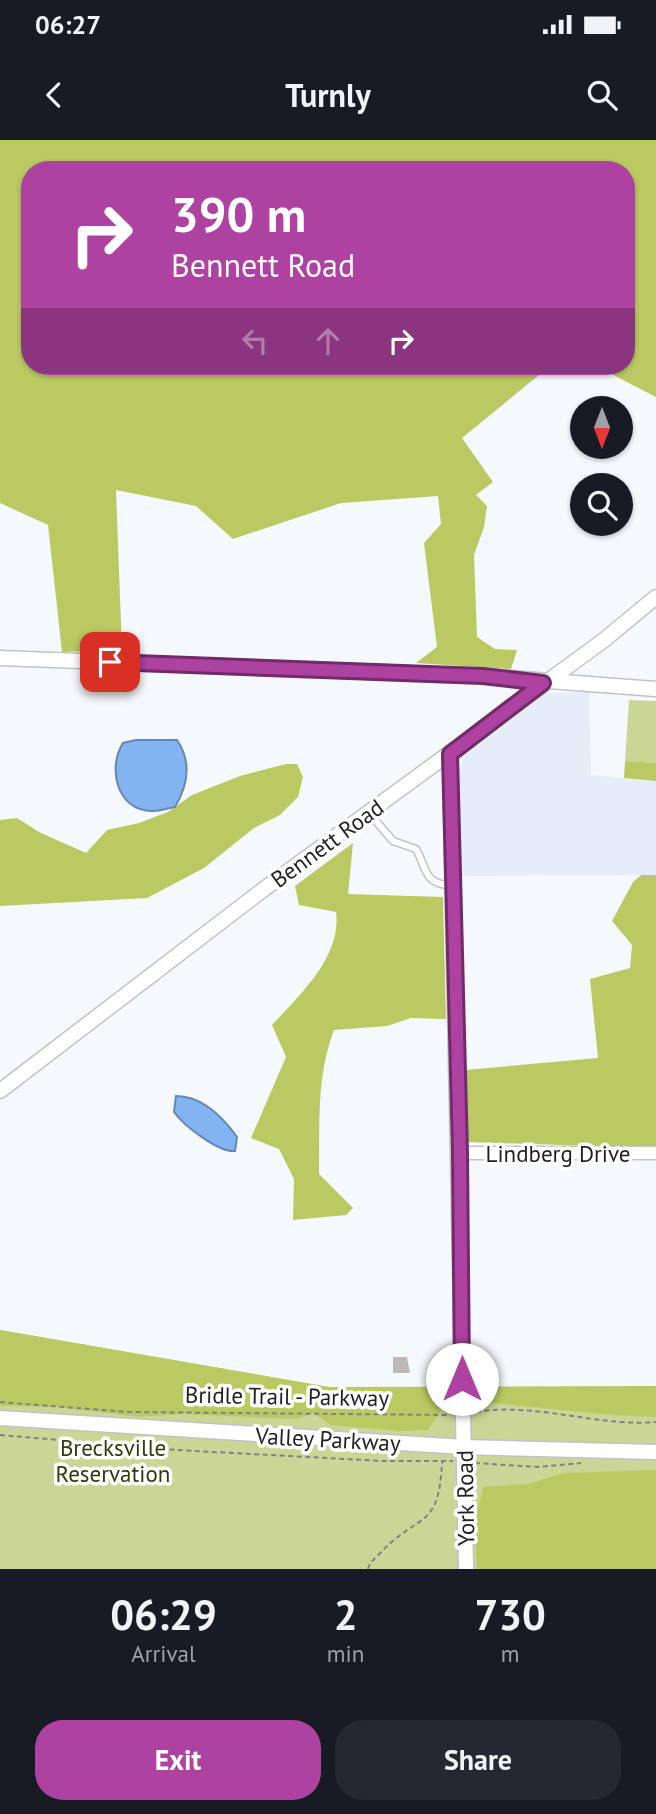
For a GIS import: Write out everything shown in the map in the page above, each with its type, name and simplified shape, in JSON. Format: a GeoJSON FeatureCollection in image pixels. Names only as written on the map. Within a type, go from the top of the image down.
{"type":"FeatureCollection","features":[{"type":"Feature","properties":{"kind":"street","name":"Bennett Road"},"geometry":{"type":"LineString","coordinates":[[0,1091],[656,597]]}},
{"type":"Feature","properties":{"kind":"street"},"geometry":{"type":"LineString","coordinates":[[0,658],[483,676],[543,683],[656,690]]}},
{"type":"Feature","properties":{"kind":"street","name":"York Road"},"geometry":{"type":"LineString","coordinates":[[450,754],[460,1153],[466,1569]]}},
{"type":"Feature","properties":{"kind":"street","name":"Lindberg Drive"},"geometry":{"type":"LineString","coordinates":[[460,1153],[656,1153]]}},
{"type":"Feature","properties":{"kind":"street","name":"Valley Parkway"},"geometry":{"type":"LineString","coordinates":[[0,1418],[464,1447],[656,1452]]}},
{"type":"Feature","properties":{"kind":"lane"},"geometry":{"type":"LineString","coordinates":[[369,813],[393,841],[415,849],[430,880],[436,884],[454,887]]}},
{"type":"Feature","properties":{"kind":"path","name":"Bridle Trail - Parkway"},"geometry":{"type":"LineString","coordinates":[[0,1402],[128,1412],[190,1410],[273,1416],[540,1411],[625,1425],[656,1422]]}},
{"type":"Feature","properties":{"kind":"path"},"geometry":{"type":"LineString","coordinates":[[0,1435],[176,1450],[314,1455],[383,1461],[457,1461]]}},
{"type":"Feature","properties":{"kind":"path"},"geometry":{"type":"LineString","coordinates":[[368,1569],[369,1563],[391,1541],[430,1515],[438,1500],[442,1461]]}},
{"type":"Feature","properties":{"kind":"path"},"geometry":{"type":"LineString","coordinates":[[471,1463],[548,1466],[588,1463]]}},
{"type":"Feature","properties":{"kind":"shaded area"},"geometry":{"type":"Polygon","coordinates":[[[589,692],[591,775],[656,781],[656,875],[462,876],[458,779],[462,761],[475,744],[543,693],[589,692]]]}},
{"type":"Feature","properties":{"kind":"green space"},"geometry":{"type":"Polygon","coordinates":[[[0,140],[656,140],[656,397],[613,375],[635,375],[635,161],[21,161],[21,375],[539,375],[462,438],[493,482],[476,495],[487,506],[484,527],[474,555],[477,637],[495,649],[517,650],[511,669],[416,663],[437,647],[424,543],[441,524],[438,496],[341,503],[233,539],[196,506],[116,490],[122,650],[62,652],[48,525],[0,503],[0,140]]]}},
{"type":"Feature","properties":{"kind":"green space"},"geometry":{"type":"Polygon","coordinates":[[[629,700],[656,701],[656,763],[625,761],[629,700]]]}},
{"type":"Feature","properties":{"kind":"green space"},"geometry":{"type":"Polygon","coordinates":[[[625,761],[656,763],[656,781],[624,778],[625,761]]]}},
{"type":"Feature","properties":{"kind":"green space"},"geometry":{"type":"Polygon","coordinates":[[[286,764],[297,764],[303,777],[298,797],[280,815],[254,828],[204,868],[147,898],[0,906],[0,820],[17,818],[39,832],[86,853],[107,830],[139,823],[168,812],[192,795],[240,776],[286,764]]]}},
{"type":"Feature","properties":{"kind":"green space"},"geometry":{"type":"Polygon","coordinates":[[[353,843],[348,894],[443,897],[446,1019],[411,1018],[387,1026],[334,1030],[322,1083],[319,1174],[353,1208],[346,1215],[293,1220],[294,1179],[279,1149],[251,1138],[286,1057],[272,1025],[317,974],[326,959],[336,928],[336,912],[299,905],[295,886],[353,843]]]}},
{"type":"Feature","properties":{"kind":"green space"},"geometry":{"type":"Polygon","coordinates":[[[641,875],[656,875],[656,1148],[466,1142],[465,1070],[598,1058],[590,979],[630,968],[632,945],[612,921],[633,882],[641,875]]]}},
{"type":"Feature","properties":{"kind":"green space","name":"Brecksville Reservation"},"geometry":{"type":"Polygon","coordinates":[[[0,1330],[329,1387],[656,1386],[656,1569],[0,1569],[0,1330]]]}},
{"type":"Feature","properties":{"kind":"green space"},"geometry":{"type":"Polygon","coordinates":[[[0,1330],[329,1387],[447,1387],[447,1401],[428,1430],[400,1431],[331,1425],[313,1413],[297,1419],[180,1414],[140,1417],[58,1407],[0,1406],[0,1330]]]}},
{"type":"Feature","properties":{"kind":"green space"},"geometry":{"type":"Polygon","coordinates":[[[656,1386],[656,1417],[471,1401],[471,1387],[656,1386]]]}},
{"type":"Feature","properties":{"kind":"green space"},"geometry":{"type":"Polygon","coordinates":[[[656,1470],[656,1569],[477,1569],[475,1520],[483,1487],[528,1484],[563,1473],[656,1470]]]}},
{"type":"Feature","properties":{"kind":"water"},"geometry":{"type":"Polygon","coordinates":[[[136,740],[177,740],[182,748],[186,774],[183,790],[175,807],[156,811],[141,809],[123,797],[116,776],[118,753],[123,743],[136,740]]]}},
{"type":"Feature","properties":{"kind":"water"},"geometry":{"type":"Polygon","coordinates":[[[176,1096],[203,1103],[218,1115],[237,1137],[235,1151],[220,1148],[185,1124],[174,1112],[176,1096]]]}},
{"type":"Feature","properties":{"kind":"building"},"geometry":{"type":"Polygon","coordinates":[[[393,1357],[407,1357],[410,1373],[393,1373],[393,1357]]]}},
{"type":"Feature","properties":{"kind":"route"},"geometry":{"type":"LineString","coordinates":[[110,662],[483,676],[543,683],[450,754],[460,1153],[462,1379]]}}]}
